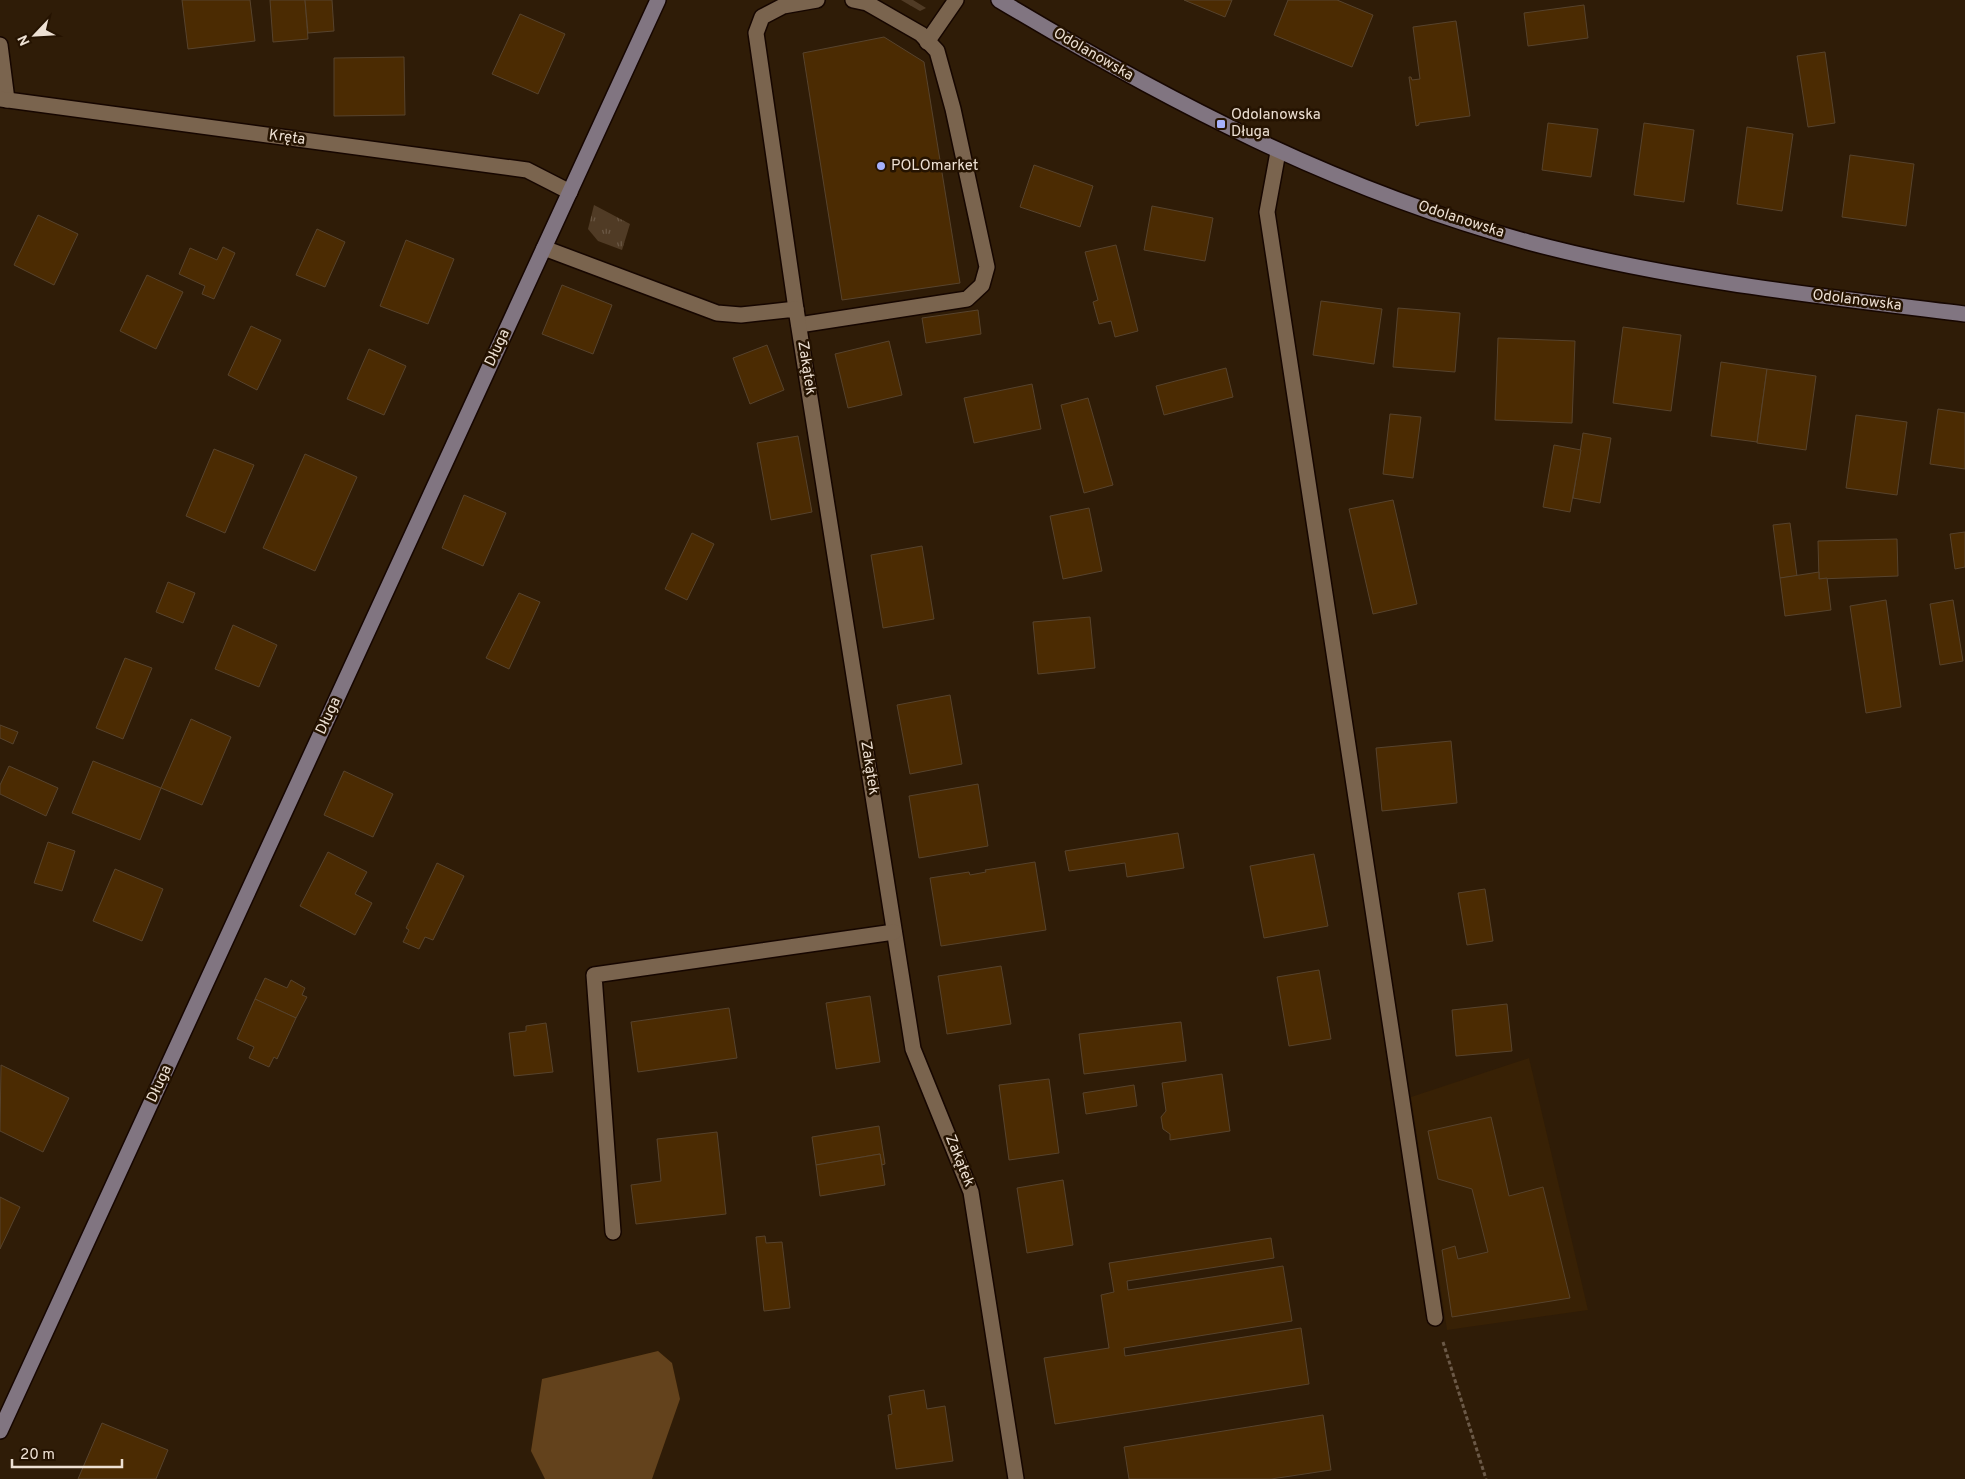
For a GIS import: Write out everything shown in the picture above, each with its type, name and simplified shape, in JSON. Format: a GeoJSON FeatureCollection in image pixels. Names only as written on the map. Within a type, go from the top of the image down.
{"type":"FeatureCollection","features":[{"type":"Feature","properties":{"kind":"street","name":"Długa"},"geometry":{"type":"LineString","coordinates":[[0,1431],[658,0]]}},
{"type":"Feature","properties":{"kind":"street","name":"Zakątek"},"geometry":{"type":"LineString","coordinates":[[817,0],[783,6],[762,17],[756,33],[796,309],[913,1049],[971,1192],[1016,1479]]}},
{"type":"Feature","properties":{"kind":"street"},"geometry":{"type":"LineString","coordinates":[[799,325],[967,299],[982,284],[987,267],[975,203],[953,109],[936,51],[921,34],[867,3],[853,0]]}},
{"type":"Feature","properties":{"kind":"street"},"geometry":{"type":"LineString","coordinates":[[927,42],[956,0]]}},
{"type":"Feature","properties":{"kind":"street","name":"Odolanowska"},"geometry":{"type":"LineString","coordinates":[[999,0],[1080,48],[1192,110],[1278,152],[1424,209],[1526,241],[1604,260],[1755,287],[1965,314]]}},
{"type":"Feature","properties":{"kind":"street"},"geometry":{"type":"LineString","coordinates":[[0,45],[3,100]]}},
{"type":"Feature","properties":{"kind":"street","name":"Kręta"},"geometry":{"type":"LineString","coordinates":[[3,100],[527,170],[570,192]]}},
{"type":"Feature","properties":{"kind":"street"},"geometry":{"type":"LineString","coordinates":[[1278,152],[1267,212],[1435,1318]]}},
{"type":"Feature","properties":{"kind":"street"},"geometry":{"type":"LineString","coordinates":[[544,248],[717,314],[741,315],[796,309]]}},
{"type":"Feature","properties":{"kind":"street"},"geometry":{"type":"LineString","coordinates":[[613,1232],[594,975],[894,932]]}},
{"type":"Feature","properties":{"kind":"path"},"geometry":{"type":"LineString","coordinates":[[1435,1318],[1486,1479]]}},
{"type":"Feature","properties":{"kind":"shaded area"},"geometry":{"type":"Polygon","coordinates":[[[1529,1058],[1588,1310],[1447,1330],[1411,1097],[1529,1058]]]}},
{"type":"Feature","properties":{"kind":"shaded area"},"geometry":{"type":"Polygon","coordinates":[[[658,1351],[672,1363],[680,1399],[652,1479],[545,1479],[531,1451],[542,1379],[658,1351]]]}},
{"type":"Feature","properties":{"kind":"green space"},"geometry":{"type":"Polygon","coordinates":[[[901,0],[913,0],[926,8],[920,11],[901,0]]]}},
{"type":"Feature","properties":{"kind":"green space"},"geometry":{"type":"Polygon","coordinates":[[[594,205],[630,224],[622,250],[598,241],[588,229],[594,205]]]}},
{"type":"Feature","properties":{"kind":"building"},"geometry":{"type":"Polygon","coordinates":[[[182,0],[250,0],[255,41],[188,49],[182,0]]]}},
{"type":"Feature","properties":{"kind":"building"},"geometry":{"type":"Polygon","coordinates":[[[270,0],[305,0],[308,39],[273,42],[270,0]]]}},
{"type":"Feature","properties":{"kind":"building"},"geometry":{"type":"Polygon","coordinates":[[[305,0],[332,0],[334,31],[308,33],[305,0]]]}},
{"type":"Feature","properties":{"kind":"building"},"geometry":{"type":"Polygon","coordinates":[[[1184,0],[1232,0],[1225,17],[1184,0]]]}},
{"type":"Feature","properties":{"kind":"building"},"geometry":{"type":"Polygon","coordinates":[[[1288,0],[1337,0],[1373,15],[1352,67],[1274,35],[1288,0]]]}},
{"type":"Feature","properties":{"kind":"building"},"geometry":{"type":"Polygon","coordinates":[[[1584,5],[1588,38],[1528,46],[1524,13],[1584,5]]]}},
{"type":"Feature","properties":{"kind":"building"},"geometry":{"type":"Polygon","coordinates":[[[520,14],[565,34],[538,94],[492,74],[520,14]]]}},
{"type":"Feature","properties":{"kind":"building"},"geometry":{"type":"Polygon","coordinates":[[[1456,21],[1470,116],[1419,123],[1416,126],[1409,77],[1412,80],[1420,79],[1413,27],[1456,21]]]}},
{"type":"Feature","properties":{"kind":"building","name":"POLOmarket"},"geometry":{"type":"Polygon","coordinates":[[[884,37],[924,62],[960,283],[842,300],[803,53],[884,37]]]}},
{"type":"Feature","properties":{"kind":"building"},"geometry":{"type":"Polygon","coordinates":[[[1825,52],[1835,123],[1808,127],[1797,56],[1825,52]]]}},
{"type":"Feature","properties":{"kind":"building"},"geometry":{"type":"Polygon","coordinates":[[[404,57],[405,115],[334,116],[334,58],[404,57]]]}},
{"type":"Feature","properties":{"kind":"building"},"geometry":{"type":"Polygon","coordinates":[[[1548,123],[1598,129],[1591,177],[1542,170],[1548,123]]]}},
{"type":"Feature","properties":{"kind":"building"},"geometry":{"type":"Polygon","coordinates":[[[1644,123],[1694,130],[1684,202],[1634,195],[1644,123]]]}},
{"type":"Feature","properties":{"kind":"building"},"geometry":{"type":"Polygon","coordinates":[[[1747,127],[1793,134],[1782,211],[1737,204],[1747,127]]]}},
{"type":"Feature","properties":{"kind":"building"},"geometry":{"type":"Polygon","coordinates":[[[1850,155],[1914,164],[1906,226],[1842,217],[1850,155]]]}},
{"type":"Feature","properties":{"kind":"building"},"geometry":{"type":"Polygon","coordinates":[[[1034,165],[1093,186],[1080,227],[1020,207],[1034,165]]]}},
{"type":"Feature","properties":{"kind":"building"},"geometry":{"type":"Polygon","coordinates":[[[1152,206],[1213,218],[1205,261],[1144,250],[1152,206]]]}},
{"type":"Feature","properties":{"kind":"building"},"geometry":{"type":"Polygon","coordinates":[[[38,215],[78,234],[54,285],[14,265],[38,215]]]}},
{"type":"Feature","properties":{"kind":"building"},"geometry":{"type":"Polygon","coordinates":[[[317,229],[345,242],[325,287],[296,275],[317,229]]]}},
{"type":"Feature","properties":{"kind":"building"},"geometry":{"type":"Polygon","coordinates":[[[406,240],[454,259],[428,324],[380,306],[406,240]]]}},
{"type":"Feature","properties":{"kind":"building"},"geometry":{"type":"Polygon","coordinates":[[[1116,245],[1138,331],[1115,337],[1111,321],[1099,324],[1093,302],[1098,300],[1085,252],[1116,245]]]}},
{"type":"Feature","properties":{"kind":"building"},"geometry":{"type":"Polygon","coordinates":[[[223,247],[235,253],[214,299],[202,294],[205,286],[179,274],[190,248],[217,260],[223,247]]]}},
{"type":"Feature","properties":{"kind":"building"},"geometry":{"type":"Polygon","coordinates":[[[147,275],[183,292],[156,349],[120,331],[147,275]]]}},
{"type":"Feature","properties":{"kind":"building"},"geometry":{"type":"Polygon","coordinates":[[[562,285],[612,305],[593,354],[542,334],[562,285]]]}},
{"type":"Feature","properties":{"kind":"building"},"geometry":{"type":"Polygon","coordinates":[[[1321,301],[1382,309],[1374,364],[1313,355],[1321,301]]]}},
{"type":"Feature","properties":{"kind":"building"},"geometry":{"type":"Polygon","coordinates":[[[1398,308],[1460,313],[1455,372],[1393,367],[1398,308]]]}},
{"type":"Feature","properties":{"kind":"building"},"geometry":{"type":"Polygon","coordinates":[[[978,310],[981,334],[926,343],[922,318],[978,310]]]}},
{"type":"Feature","properties":{"kind":"building"},"geometry":{"type":"Polygon","coordinates":[[[251,326],[281,340],[257,390],[228,375],[251,326]]]}},
{"type":"Feature","properties":{"kind":"building"},"geometry":{"type":"Polygon","coordinates":[[[1623,327],[1681,335],[1671,411],[1613,403],[1623,327]]]}},
{"type":"Feature","properties":{"kind":"building"},"geometry":{"type":"Polygon","coordinates":[[[1498,338],[1575,341],[1572,423],[1495,420],[1498,338]]]}},
{"type":"Feature","properties":{"kind":"building"},"geometry":{"type":"Polygon","coordinates":[[[889,341],[902,395],[848,408],[835,354],[889,341]]]}},
{"type":"Feature","properties":{"kind":"building"},"geometry":{"type":"Polygon","coordinates":[[[767,345],[784,390],[750,404],[733,358],[767,345]]]}},
{"type":"Feature","properties":{"kind":"building"},"geometry":{"type":"Polygon","coordinates":[[[369,349],[406,366],[384,415],[347,399],[369,349]]]}},
{"type":"Feature","properties":{"kind":"building"},"geometry":{"type":"Polygon","coordinates":[[[1721,362],[1767,369],[1757,442],[1711,436],[1721,362]]]}},
{"type":"Feature","properties":{"kind":"building"},"geometry":{"type":"Polygon","coordinates":[[[1226,368],[1233,397],[1164,415],[1156,386],[1226,368]]]}},
{"type":"Feature","properties":{"kind":"building"},"geometry":{"type":"Polygon","coordinates":[[[1767,369],[1816,376],[1806,450],[1757,443],[1767,369]]]}},
{"type":"Feature","properties":{"kind":"building"},"geometry":{"type":"Polygon","coordinates":[[[1032,384],[1041,429],[974,443],[964,398],[1032,384]]]}},
{"type":"Feature","properties":{"kind":"building"},"geometry":{"type":"Polygon","coordinates":[[[1088,398],[1113,485],[1084,493],[1061,405],[1088,398]]]}},
{"type":"Feature","properties":{"kind":"building"},"geometry":{"type":"Polygon","coordinates":[[[1938,409],[1965,413],[1965,469],[1930,464],[1938,409]]]}},
{"type":"Feature","properties":{"kind":"building"},"geometry":{"type":"Polygon","coordinates":[[[1390,414],[1421,417],[1413,478],[1383,474],[1390,414]]]}},
{"type":"Feature","properties":{"kind":"building"},"geometry":{"type":"Polygon","coordinates":[[[1856,415],[1907,422],[1897,495],[1846,488],[1856,415]]]}},
{"type":"Feature","properties":{"kind":"building"},"geometry":{"type":"Polygon","coordinates":[[[1583,433],[1611,438],[1600,503],[1573,498],[1583,433]]]}},
{"type":"Feature","properties":{"kind":"building"},"geometry":{"type":"Polygon","coordinates":[[[798,436],[812,512],[771,520],[757,443],[798,436]]]}},
{"type":"Feature","properties":{"kind":"building"},"geometry":{"type":"Polygon","coordinates":[[[1554,445],[1581,450],[1570,512],[1543,507],[1554,445]]]}},
{"type":"Feature","properties":{"kind":"building"},"geometry":{"type":"Polygon","coordinates":[[[214,449],[254,465],[225,533],[186,516],[214,449]]]}},
{"type":"Feature","properties":{"kind":"building"},"geometry":{"type":"Polygon","coordinates":[[[305,454],[357,477],[315,571],[263,548],[305,454]]]}},
{"type":"Feature","properties":{"kind":"building"},"geometry":{"type":"Polygon","coordinates":[[[464,495],[506,513],[483,566],[442,548],[464,495]]]}},
{"type":"Feature","properties":{"kind":"building"},"geometry":{"type":"Polygon","coordinates":[[[1393,500],[1417,604],[1373,614],[1349,509],[1393,500]]]}},
{"type":"Feature","properties":{"kind":"building"},"geometry":{"type":"Polygon","coordinates":[[[1089,508],[1102,571],[1063,579],[1050,516],[1089,508]]]}},
{"type":"Feature","properties":{"kind":"building"},"geometry":{"type":"Polygon","coordinates":[[[1790,523],[1797,576],[1780,578],[1773,525],[1790,523]]]}},
{"type":"Feature","properties":{"kind":"building"},"geometry":{"type":"Polygon","coordinates":[[[1965,532],[1965,567],[1955,569],[1950,534],[1965,532]]]}},
{"type":"Feature","properties":{"kind":"building"},"geometry":{"type":"Polygon","coordinates":[[[692,533],[714,544],[687,600],[665,589],[692,533]]]}},
{"type":"Feature","properties":{"kind":"building"},"geometry":{"type":"Polygon","coordinates":[[[1897,539],[1898,576],[1819,579],[1818,541],[1897,539]]]}},
{"type":"Feature","properties":{"kind":"building"},"geometry":{"type":"Polygon","coordinates":[[[922,546],[934,619],[883,628],[871,555],[922,546]]]}},
{"type":"Feature","properties":{"kind":"building"},"geometry":{"type":"Polygon","coordinates":[[[1819,572],[1819,579],[1827,578],[1831,610],[1785,616],[1780,578],[1819,572]]]}},
{"type":"Feature","properties":{"kind":"building"},"geometry":{"type":"Polygon","coordinates":[[[168,582],[195,593],[183,623],[156,612],[168,582]]]}},
{"type":"Feature","properties":{"kind":"building"},"geometry":{"type":"Polygon","coordinates":[[[519,593],[540,602],[509,669],[486,658],[519,593]]]}},
{"type":"Feature","properties":{"kind":"building"},"geometry":{"type":"Polygon","coordinates":[[[1886,600],[1901,707],[1866,713],[1850,606],[1886,600]]]}},
{"type":"Feature","properties":{"kind":"building"},"geometry":{"type":"Polygon","coordinates":[[[1953,600],[1963,661],[1940,665],[1930,604],[1953,600]]]}},
{"type":"Feature","properties":{"kind":"building"},"geometry":{"type":"Polygon","coordinates":[[[1090,617],[1095,668],[1038,674],[1033,622],[1090,617]]]}},
{"type":"Feature","properties":{"kind":"building"},"geometry":{"type":"Polygon","coordinates":[[[233,625],[277,645],[259,687],[215,669],[233,625]]]}},
{"type":"Feature","properties":{"kind":"building"},"geometry":{"type":"Polygon","coordinates":[[[125,658],[152,668],[123,739],[96,728],[125,658]]]}},
{"type":"Feature","properties":{"kind":"building"},"geometry":{"type":"Polygon","coordinates":[[[950,695],[962,764],[910,774],[897,705],[950,695]]]}},
{"type":"Feature","properties":{"kind":"building"},"geometry":{"type":"Polygon","coordinates":[[[191,719],[231,737],[202,805],[161,788],[191,719]]]}},
{"type":"Feature","properties":{"kind":"building"},"geometry":{"type":"Polygon","coordinates":[[[0,725],[18,732],[13,744],[0,738],[0,725]]]}},
{"type":"Feature","properties":{"kind":"building"},"geometry":{"type":"Polygon","coordinates":[[[1451,741],[1457,803],[1382,811],[1376,748],[1451,741]]]}},
{"type":"Feature","properties":{"kind":"building"},"geometry":{"type":"Polygon","coordinates":[[[93,761],[161,788],[140,840],[72,813],[93,761]]]}},
{"type":"Feature","properties":{"kind":"building"},"geometry":{"type":"Polygon","coordinates":[[[9,766],[58,788],[46,816],[0,794],[0,785],[9,766]]]}},
{"type":"Feature","properties":{"kind":"building"},"geometry":{"type":"Polygon","coordinates":[[[344,771],[393,794],[373,837],[324,815],[344,771]]]}},
{"type":"Feature","properties":{"kind":"building"},"geometry":{"type":"Polygon","coordinates":[[[978,784],[988,846],[919,858],[909,796],[978,784]]]}},
{"type":"Feature","properties":{"kind":"building"},"geometry":{"type":"Polygon","coordinates":[[[1178,833],[1184,868],[1127,877],[1125,863],[1069,871],[1065,851],[1178,833]]]}},
{"type":"Feature","properties":{"kind":"building"},"geometry":{"type":"Polygon","coordinates":[[[48,842],[75,851],[62,891],[34,883],[48,842]]]}},
{"type":"Feature","properties":{"kind":"building"},"geometry":{"type":"Polygon","coordinates":[[[328,852],[367,872],[355,894],[372,903],[355,935],[300,906],[328,852]]]}},
{"type":"Feature","properties":{"kind":"building"},"geometry":{"type":"Polygon","coordinates":[[[1314,854],[1328,926],[1264,938],[1250,866],[1314,854]]]}},
{"type":"Feature","properties":{"kind":"building"},"geometry":{"type":"Polygon","coordinates":[[[1035,862],[1046,930],[941,946],[930,878],[969,872],[970,875],[986,872],[985,870],[1035,862]]]}},
{"type":"Feature","properties":{"kind":"building"},"geometry":{"type":"Polygon","coordinates":[[[437,863],[464,876],[433,940],[425,937],[419,949],[403,942],[409,930],[406,928],[437,863]]]}},
{"type":"Feature","properties":{"kind":"building"},"geometry":{"type":"Polygon","coordinates":[[[115,869],[163,889],[142,941],[93,921],[115,869]]]}},
{"type":"Feature","properties":{"kind":"building"},"geometry":{"type":"Polygon","coordinates":[[[1485,889],[1493,941],[1467,945],[1458,893],[1485,889]]]}},
{"type":"Feature","properties":{"kind":"building"},"geometry":{"type":"Polygon","coordinates":[[[1001,966],[1011,1024],[947,1034],[938,976],[1001,966]]]}},
{"type":"Feature","properties":{"kind":"building"},"geometry":{"type":"Polygon","coordinates":[[[1319,970],[1331,1039],[1289,1046],[1277,977],[1319,970]]]}},
{"type":"Feature","properties":{"kind":"building"},"geometry":{"type":"Polygon","coordinates":[[[265,978],[287,988],[291,980],[305,988],[302,995],[307,997],[296,1018],[255,999],[265,978]]]}},
{"type":"Feature","properties":{"kind":"building"},"geometry":{"type":"Polygon","coordinates":[[[870,996],[880,1062],[836,1069],[826,1003],[870,996]]]}},
{"type":"Feature","properties":{"kind":"building"},"geometry":{"type":"Polygon","coordinates":[[[255,999],[296,1018],[277,1059],[274,1057],[269,1067],[249,1058],[254,1047],[237,1039],[255,999]]]}},
{"type":"Feature","properties":{"kind":"building"},"geometry":{"type":"Polygon","coordinates":[[[1507,1004],[1512,1051],[1456,1056],[1452,1010],[1507,1004]]]}},
{"type":"Feature","properties":{"kind":"building"},"geometry":{"type":"Polygon","coordinates":[[[729,1008],[737,1058],[638,1072],[631,1022],[729,1008]]]}},
{"type":"Feature","properties":{"kind":"building"},"geometry":{"type":"Polygon","coordinates":[[[1181,1022],[1186,1061],[1084,1074],[1079,1034],[1181,1022]]]}},
{"type":"Feature","properties":{"kind":"building"},"geometry":{"type":"Polygon","coordinates":[[[546,1023],[553,1072],[514,1076],[509,1033],[526,1031],[526,1026],[546,1023]]]}},
{"type":"Feature","properties":{"kind":"building"},"geometry":{"type":"Polygon","coordinates":[[[1,1065],[69,1098],[43,1152],[0,1131],[1,1065]]]}},
{"type":"Feature","properties":{"kind":"building"},"geometry":{"type":"Polygon","coordinates":[[[1222,1074],[1230,1131],[1170,1140],[1170,1134],[1163,1129],[1161,1117],[1166,1111],[1162,1083],[1222,1074]]]}},
{"type":"Feature","properties":{"kind":"building"},"geometry":{"type":"Polygon","coordinates":[[[1049,1079],[1059,1153],[1009,1160],[999,1085],[1049,1079]]]}},
{"type":"Feature","properties":{"kind":"building"},"geometry":{"type":"Polygon","coordinates":[[[1134,1085],[1137,1106],[1086,1114],[1083,1093],[1134,1085]]]}},
{"type":"Feature","properties":{"kind":"building"},"geometry":{"type":"Polygon","coordinates":[[[1491,1117],[1509,1196],[1543,1187],[1570,1298],[1452,1317],[1442,1250],[1455,1246],[1458,1259],[1488,1252],[1472,1189],[1438,1179],[1428,1131],[1491,1117]]]}},
{"type":"Feature","properties":{"kind":"building"},"geometry":{"type":"Polygon","coordinates":[[[879,1126],[885,1164],[882,1165],[880,1154],[816,1165],[812,1137],[879,1126]]]}},
{"type":"Feature","properties":{"kind":"building"},"geometry":{"type":"Polygon","coordinates":[[[717,1132],[726,1214],[636,1224],[631,1185],[661,1181],[657,1139],[717,1132]]]}},
{"type":"Feature","properties":{"kind":"building"},"geometry":{"type":"Polygon","coordinates":[[[880,1154],[885,1185],[820,1196],[816,1165],[880,1154]]]}},
{"type":"Feature","properties":{"kind":"building"},"geometry":{"type":"Polygon","coordinates":[[[1063,1180],[1073,1245],[1027,1253],[1017,1188],[1063,1180]]]}},
{"type":"Feature","properties":{"kind":"building"},"geometry":{"type":"Polygon","coordinates":[[[0,1197],[20,1207],[0,1249],[0,1197]]]}},
{"type":"Feature","properties":{"kind":"building"},"geometry":{"type":"Polygon","coordinates":[[[765,1236],[766,1243],[782,1242],[790,1308],[764,1311],[756,1237],[765,1236]]]}},
{"type":"Feature","properties":{"kind":"building"},"geometry":{"type":"Polygon","coordinates":[[[1271,1238],[1274,1258],[1127,1281],[1128,1290],[1283,1266],[1292,1321],[1124,1348],[1125,1356],[1301,1328],[1309,1384],[1055,1424],[1044,1358],[1109,1348],[1101,1295],[1114,1292],[1109,1263],[1271,1238]]]}},
{"type":"Feature","properties":{"kind":"building"},"geometry":{"type":"Polygon","coordinates":[[[924,1390],[927,1409],[945,1406],[953,1461],[896,1469],[888,1415],[892,1414],[889,1396],[924,1390]]]}},
{"type":"Feature","properties":{"kind":"building"},"geometry":{"type":"Polygon","coordinates":[[[1323,1415],[1331,1470],[1271,1479],[1129,1479],[1124,1447],[1323,1415]]]}},
{"type":"Feature","properties":{"kind":"building"},"geometry":{"type":"Polygon","coordinates":[[[102,1423],[168,1450],[156,1479],[78,1479],[102,1423]]]}},
{"type":"Feature","properties":{"kind":"place","name":"Odolanowska Długa"},"geometry":{"type":"Point","coordinates":[1221,124]}},
{"type":"Feature","properties":{"kind":"place","name":"POLOmarket"},"geometry":{"type":"Point","coordinates":[881,166]}}]}
